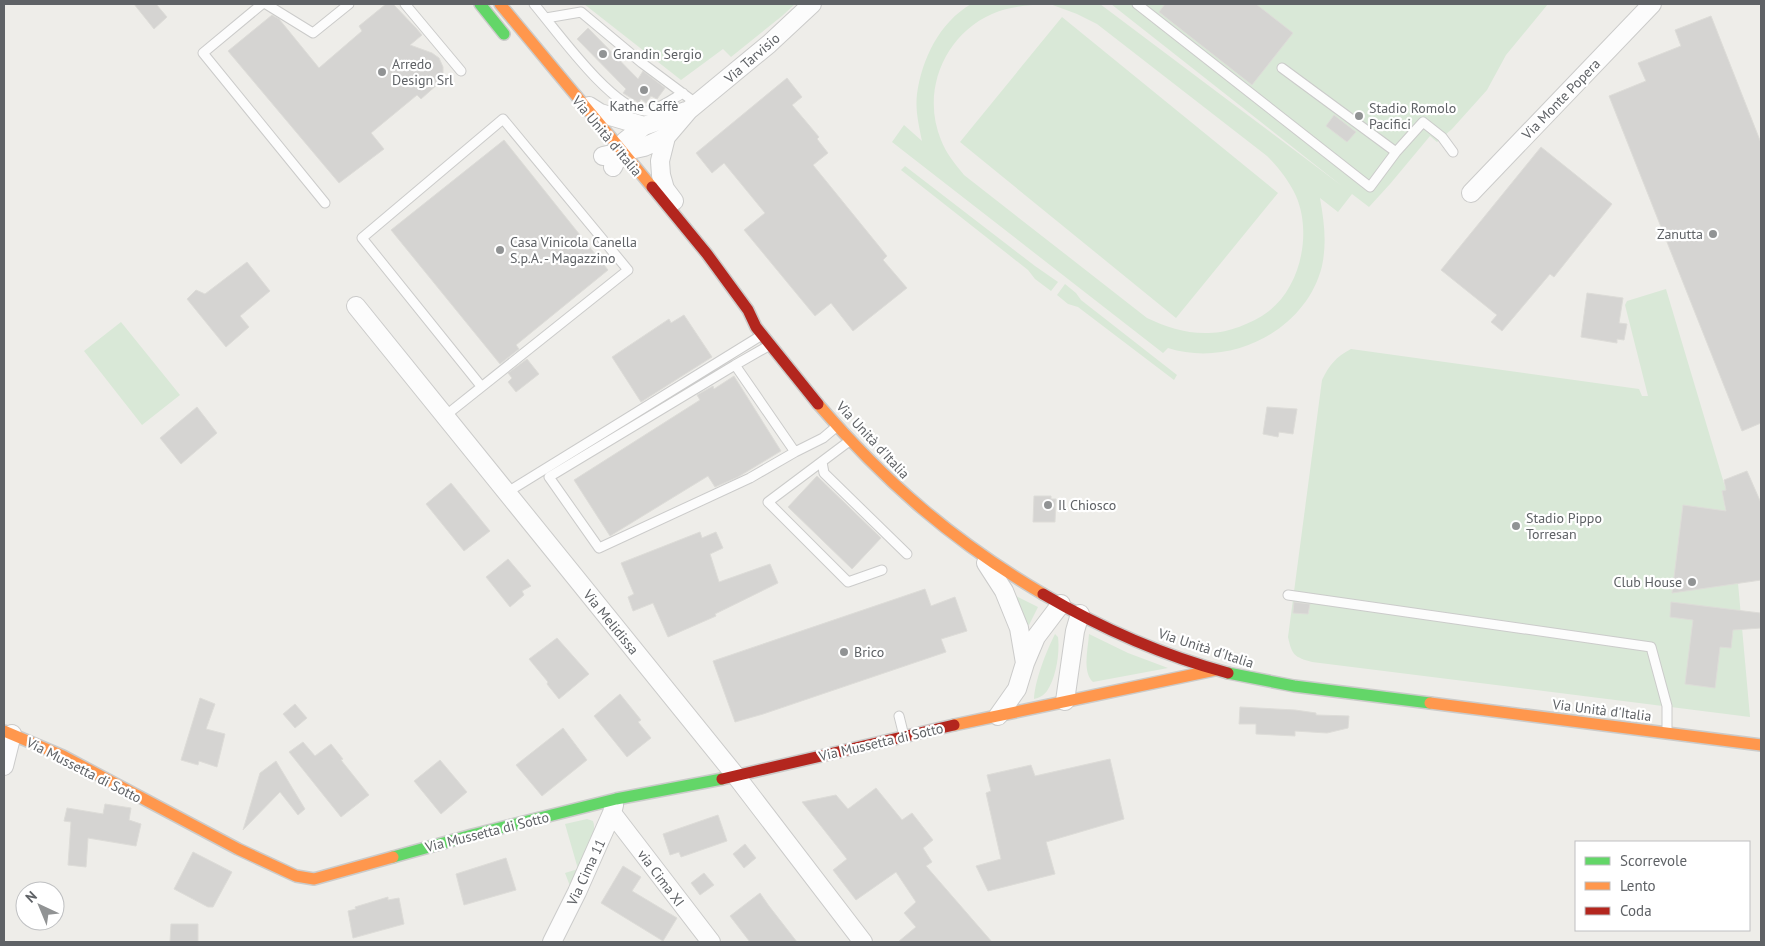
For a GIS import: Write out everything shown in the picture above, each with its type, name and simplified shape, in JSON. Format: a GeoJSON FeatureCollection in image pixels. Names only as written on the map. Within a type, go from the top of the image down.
{"type":"FeatureCollection","features":[{"type":"Feature","properties":{"kind":"main road"},"geometry":{"type":"LineString","coordinates":[[480,4],[514,46]]}},
{"type":"Feature","properties":{"kind":"main road","name":"Via Unità d'Italia"},"geometry":{"type":"LineString","coordinates":[[503,8],[578,98],[614,158],[707,254],[748,310],[759,331],[838,426],[882,473],[912,501],[1009,574],[1061,604],[1125,636],[1215,670],[1248,678],[1280,684],[1761,745]]}},
{"type":"Feature","properties":{"kind":"main road","name":"Via Unità d'Italia"},"geometry":{"type":"LineString","coordinates":[[739,317],[759,331]]}},
{"type":"Feature","properties":{"kind":"main road","name":"Via Mussetta di Sotto"},"geometry":{"type":"LineString","coordinates":[[8,733],[63,756],[246,853],[296,876],[314,880],[463,838],[614,806],[736,776],[1065,701],[1215,670]]}},
{"type":"Feature","properties":{"kind":"street","name":"Via Tarvisio"},"geometry":{"type":"LineString","coordinates":[[614,158],[625,141],[644,126],[690,102],[769,44],[812,4]]}},
{"type":"Feature","properties":{"kind":"street","name":"Via Monte Popera"},"geometry":{"type":"LineString","coordinates":[[1471,193],[1652,4]]}},
{"type":"Feature","properties":{"kind":"street"},"geometry":{"type":"LineString","coordinates":[[578,98],[600,113],[644,126]]}},
{"type":"Feature","properties":{"kind":"street","name":"Via Tarvisio"},"geometry":{"type":"LineString","coordinates":[[690,102],[666,137],[660,161],[661,175],[665,189],[700,237],[707,254]]}},
{"type":"Feature","properties":{"kind":"street","name":"Via Tarvisio"},"geometry":{"type":"LineString","coordinates":[[614,158],[666,137]]}},
{"type":"Feature","properties":{"kind":"street","name":"Via Melidissa"},"geometry":{"type":"LineString","coordinates":[[356,306],[736,776],[863,942]]}},
{"type":"Feature","properties":{"kind":"street"},"geometry":{"type":"LineString","coordinates":[[980,554],[1004,591],[1019,628],[1025,663]]}},
{"type":"Feature","properties":{"kind":"street"},"geometry":{"type":"LineString","coordinates":[[998,716],[1017,689],[1036,637],[1061,604]]}},
{"type":"Feature","properties":{"kind":"street"},"geometry":{"type":"LineString","coordinates":[[1065,701],[1075,631],[1080,614]]}},
{"type":"Feature","properties":{"kind":"street"},"geometry":{"type":"LineString","coordinates":[[4,766],[8,733]]}},
{"type":"Feature","properties":{"kind":"street","name":"Via Cima 11"},"geometry":{"type":"LineString","coordinates":[[552,942],[577,892],[614,806]]}},
{"type":"Feature","properties":{"kind":"street","name":"via Cima XI"},"geometry":{"type":"LineString","coordinates":[[614,806],[711,942]]}},
{"type":"Feature","properties":{"kind":"lane"},"geometry":{"type":"LineString","coordinates":[[262,4],[203,52],[325,203]]}},
{"type":"Feature","properties":{"kind":"lane"},"geometry":{"type":"LineString","coordinates":[[266,4],[313,33],[349,4]]}},
{"type":"Feature","properties":{"kind":"lane"},"geometry":{"type":"LineString","coordinates":[[405,4],[461,71]]}},
{"type":"Feature","properties":{"kind":"lane"},"geometry":{"type":"LineString","coordinates":[[503,8],[516,4]]}},
{"type":"Feature","properties":{"kind":"lane"},"geometry":{"type":"LineString","coordinates":[[534,4],[609,92],[632,108],[647,112],[661,106],[690,102]]}},
{"type":"Feature","properties":{"kind":"lane"},"geometry":{"type":"LineString","coordinates":[[1137,4],[1370,187],[1396,152],[1422,122],[1442,138],[1453,152]]}},
{"type":"Feature","properties":{"kind":"lane"},"geometry":{"type":"LineString","coordinates":[[546,18],[581,12],[690,102]]}},
{"type":"Feature","properties":{"kind":"lane"},"geometry":{"type":"LineString","coordinates":[[1282,68],[1396,152]]}},
{"type":"Feature","properties":{"kind":"lane"},"geometry":{"type":"LineString","coordinates":[[445,416],[628,270],[503,119],[362,238],[481,386]]}},
{"type":"Feature","properties":{"kind":"lane"},"geometry":{"type":"LineString","coordinates":[[506,492],[759,331]]}},
{"type":"Feature","properties":{"kind":"lane"},"geometry":{"type":"LineString","coordinates":[[770,345],[549,477],[599,548],[750,478],[822,438],[838,426]]}},
{"type":"Feature","properties":{"kind":"lane"},"geometry":{"type":"LineString","coordinates":[[735,365],[795,452]]}},
{"type":"Feature","properties":{"kind":"lane"},"geometry":{"type":"LineString","coordinates":[[851,440],[768,502],[848,582],[882,570]]}},
{"type":"Feature","properties":{"kind":"lane"},"geometry":{"type":"LineString","coordinates":[[822,462],[824,473],[907,554]]}},
{"type":"Feature","properties":{"kind":"lane"},"geometry":{"type":"LineString","coordinates":[[1288,595],[1651,647],[1667,706],[1667,733]]}},
{"type":"Feature","properties":{"kind":"lane"},"geometry":{"type":"LineString","coordinates":[[898,716],[904,737]]}},
{"type":"Feature","properties":{"kind":"green space"},"geometry":{"type":"Polygon","coordinates":[[[584,4],[795,4],[731,57],[723,49],[681,80],[584,4]]]}},
{"type":"Feature","properties":{"kind":"green space","name":"Stadio Romolo Pacifici"},"geometry":{"type":"Polygon","coordinates":[[[971,4],[1049,4],[1027,5],[992,14],[975,23],[949,50],[941,67],[934,103],[935,122],[945,149],[951,158],[964,175],[1147,318],[1177,329],[1201,333],[1217,332],[1239,327],[1262,316],[1280,300],[1289,288],[1296,273],[1303,242],[1301,211],[1296,196],[1276,165],[1267,156],[1097,24],[1050,4],[1100,4],[1342,186],[1111,4],[1548,4],[1506,55],[1487,90],[1452,129],[1437,142],[1430,136],[1369,207],[1352,194],[1338,212],[1320,198],[1324,232],[1322,266],[1313,289],[1300,309],[1283,326],[1262,339],[1240,348],[1216,353],[1192,353],[1168,348],[1163,353],[892,142],[904,125],[922,141],[918,118],[917,94],[923,68],[941,32],[950,21],[971,4]]]}},
{"type":"Feature","properties":{"kind":"green space"},"geometry":{"type":"Polygon","coordinates":[[[1062,17],[1278,193],[1176,318],[960,142],[1062,17]]]}},
{"type":"Feature","properties":{"kind":"green space"},"geometry":{"type":"Polygon","coordinates":[[[905,166],[1058,282],[1051,291],[1035,279],[1028,270],[901,170],[905,166]]]}},
{"type":"Feature","properties":{"kind":"green space"},"geometry":{"type":"Polygon","coordinates":[[[1065,284],[1081,300],[1177,375],[1174,380],[1078,307],[1068,304],[1057,295],[1065,284]]]}},
{"type":"Feature","properties":{"kind":"green space","name":"Stadio Pippo Torresan"},"geometry":{"type":"Polygon","coordinates":[[[1666,289],[1726,490],[1722,491],[1738,583],[1750,717],[1312,662],[1301,659],[1293,652],[1288,637],[1322,380],[1327,370],[1341,355],[1351,349],[1639,389],[1642,396],[1648,396],[1625,305],[1627,301],[1666,289]]]}},
{"type":"Feature","properties":{"kind":"green space"},"geometry":{"type":"Polygon","coordinates":[[[121,322],[180,395],[142,425],[84,351],[121,322]]]}},
{"type":"Feature","properties":{"kind":"green space"},"geometry":{"type":"Polygon","coordinates":[[[1016,596],[1038,607],[1029,625],[1026,624],[1016,596]]]}},
{"type":"Feature","properties":{"kind":"green space"},"geometry":{"type":"Polygon","coordinates":[[[1055,634],[1058,637],[1058,650],[1057,665],[1053,679],[1045,693],[1034,699],[1036,683],[1055,634]]]}},
{"type":"Feature","properties":{"kind":"green space"},"geometry":{"type":"Polygon","coordinates":[[[1089,634],[1128,653],[1168,668],[1093,682],[1087,666],[1089,634]]]}},
{"type":"Feature","properties":{"kind":"green space"},"geometry":{"type":"Polygon","coordinates":[[[587,819],[593,821],[593,836],[587,854],[570,886],[565,873],[578,869],[565,824],[587,819]]]}},
{"type":"Feature","properties":{"kind":"building"},"geometry":{"type":"Polygon","coordinates":[[[134,4],[156,4],[167,17],[154,29],[134,4]]]}},
{"type":"Feature","properties":{"kind":"building"},"geometry":{"type":"Polygon","coordinates":[[[386,4],[393,4],[422,35],[410,45],[432,53],[439,58],[443,67],[443,75],[439,83],[421,99],[417,95],[371,133],[384,149],[339,183],[228,51],[272,15],[279,19],[319,68],[362,31],[359,26],[386,4]]]}},
{"type":"Feature","properties":{"kind":"building"},"geometry":{"type":"Polygon","coordinates":[[[1165,4],[1256,4],[1293,33],[1252,85],[1159,12],[1165,4]]]}},
{"type":"Feature","properties":{"kind":"building","name":"Zanutta"},"geometry":{"type":"Polygon","coordinates":[[[1711,16],[1761,143],[1761,423],[1742,431],[1609,96],[1646,81],[1638,63],[1681,46],[1675,30],[1711,16]]]}},
{"type":"Feature","properties":{"kind":"building"},"geometry":{"type":"Polygon","coordinates":[[[588,28],[638,79],[643,71],[665,88],[657,99],[651,96],[646,103],[641,99],[639,103],[623,93],[626,89],[577,39],[588,28]]]}},
{"type":"Feature","properties":{"kind":"building"},"geometry":{"type":"Polygon","coordinates":[[[787,78],[802,97],[792,105],[819,137],[817,139],[828,153],[813,165],[887,256],[883,260],[907,288],[853,331],[831,303],[815,316],[744,230],[765,213],[724,163],[712,173],[696,153],[787,78]]]}},
{"type":"Feature","properties":{"kind":"building"},"geometry":{"type":"Polygon","coordinates":[[[1334,115],[1356,132],[1347,142],[1326,126],[1334,115]]]}},
{"type":"Feature","properties":{"kind":"building","name":"Casa Vinicola Canella S.p.A. - Magazzino"},"geometry":{"type":"Polygon","coordinates":[[[504,140],[608,270],[516,345],[519,349],[500,364],[391,230],[504,140]]]}},
{"type":"Feature","properties":{"kind":"building"},"geometry":{"type":"Polygon","coordinates":[[[1541,147],[1612,204],[1554,277],[1550,274],[1502,331],[1491,322],[1497,315],[1441,270],[1541,147]]]}},
{"type":"Feature","properties":{"kind":"building"},"geometry":{"type":"Polygon","coordinates":[[[247,262],[270,291],[240,316],[249,327],[226,347],[187,299],[196,290],[205,294],[247,262]]]}},
{"type":"Feature","properties":{"kind":"building"},"geometry":{"type":"Polygon","coordinates":[[[1587,293],[1623,298],[1619,323],[1627,324],[1624,340],[1617,339],[1617,343],[1581,337],[1587,293]]]}},
{"type":"Feature","properties":{"kind":"building"},"geometry":{"type":"Polygon","coordinates":[[[684,315],[712,357],[641,402],[612,357],[669,319],[671,323],[684,315]]]}},
{"type":"Feature","properties":{"kind":"building"},"geometry":{"type":"Polygon","coordinates":[[[527,359],[539,374],[516,392],[508,382],[512,378],[508,373],[527,359]]]}},
{"type":"Feature","properties":{"kind":"building"},"geometry":{"type":"Polygon","coordinates":[[[734,376],[781,451],[738,477],[715,487],[708,476],[610,536],[574,480],[700,400],[697,395],[713,386],[714,389],[734,376]]]}},
{"type":"Feature","properties":{"kind":"building"},"geometry":{"type":"Polygon","coordinates":[[[197,407],[217,433],[181,464],[160,438],[197,407]]]}},
{"type":"Feature","properties":{"kind":"building"},"geometry":{"type":"Polygon","coordinates":[[[1267,407],[1297,409],[1293,434],[1279,432],[1278,437],[1263,434],[1267,407]]]}},
{"type":"Feature","properties":{"kind":"building"},"geometry":{"type":"Polygon","coordinates":[[[1747,471],[1761,503],[1761,580],[1672,593],[1683,505],[1726,511],[1722,491],[1726,490],[1724,480],[1747,471]]]}},
{"type":"Feature","properties":{"kind":"building"},"geometry":{"type":"Polygon","coordinates":[[[817,476],[881,538],[852,569],[788,507],[817,476]]]}},
{"type":"Feature","properties":{"kind":"building"},"geometry":{"type":"Polygon","coordinates":[[[451,483],[490,531],[464,551],[426,504],[451,483]]]}},
{"type":"Feature","properties":{"kind":"building"},"geometry":{"type":"Polygon","coordinates":[[[1034,496],[1051,496],[1051,499],[1056,499],[1055,522],[1033,522],[1034,496]]]}},
{"type":"Feature","properties":{"kind":"building"},"geometry":{"type":"Polygon","coordinates":[[[700,532],[702,538],[716,532],[723,548],[710,554],[719,582],[770,564],[778,583],[715,614],[716,616],[668,637],[653,603],[633,611],[628,597],[634,594],[621,563],[700,532]]]}},
{"type":"Feature","properties":{"kind":"building"},"geometry":{"type":"Polygon","coordinates":[[[508,559],[531,586],[522,591],[524,595],[510,607],[486,577],[508,559]]]}},
{"type":"Feature","properties":{"kind":"building","name":"Brico"},"geometry":{"type":"Polygon","coordinates":[[[925,589],[931,606],[955,597],[967,631],[941,639],[946,652],[735,722],[713,661],[925,589]]]}},
{"type":"Feature","properties":{"kind":"building"},"geometry":{"type":"Polygon","coordinates":[[[1294,602],[1310,604],[1308,614],[1293,613],[1294,602]]]}},
{"type":"Feature","properties":{"kind":"building"},"geometry":{"type":"Polygon","coordinates":[[[1671,602],[1760,613],[1761,628],[1733,630],[1731,648],[1720,647],[1715,688],[1685,684],[1693,620],[1670,617],[1671,602]]]}},
{"type":"Feature","properties":{"kind":"building"},"geometry":{"type":"Polygon","coordinates":[[[557,638],[589,674],[559,699],[529,659],[557,638]]]}},
{"type":"Feature","properties":{"kind":"building"},"geometry":{"type":"Polygon","coordinates":[[[620,694],[641,720],[638,722],[651,738],[627,757],[594,716],[620,694]]]}},
{"type":"Feature","properties":{"kind":"building"},"geometry":{"type":"Polygon","coordinates":[[[200,698],[215,704],[206,729],[225,734],[217,767],[199,761],[198,765],[181,760],[200,698]]]}},
{"type":"Feature","properties":{"kind":"building"},"geometry":{"type":"Polygon","coordinates":[[[295,704],[307,718],[295,728],[283,714],[295,704]]]}},
{"type":"Feature","properties":{"kind":"building"},"geometry":{"type":"Polygon","coordinates":[[[1240,707],[1295,710],[1316,713],[1316,715],[1349,716],[1348,728],[1327,733],[1295,731],[1295,736],[1256,734],[1256,724],[1239,724],[1240,707]]]}},
{"type":"Feature","properties":{"kind":"building"},"geometry":{"type":"Polygon","coordinates":[[[563,728],[587,760],[542,796],[516,765],[563,728]]]}},
{"type":"Feature","properties":{"kind":"building"},"geometry":{"type":"Polygon","coordinates":[[[303,742],[315,756],[331,744],[343,759],[341,760],[369,795],[341,817],[289,752],[303,742]]]}},
{"type":"Feature","properties":{"kind":"building"},"geometry":{"type":"Polygon","coordinates":[[[1110,759],[1124,819],[1046,842],[1055,874],[988,891],[976,866],[1001,859],[986,793],[991,791],[987,775],[1031,765],[1035,776],[1110,759]]]}},
{"type":"Feature","properties":{"kind":"building"},"geometry":{"type":"Polygon","coordinates":[[[440,760],[467,792],[441,814],[414,781],[440,760]]]}},
{"type":"Feature","properties":{"kind":"building"},"geometry":{"type":"Polygon","coordinates":[[[276,761],[305,809],[298,815],[280,792],[243,830],[260,773],[276,761]]]}},
{"type":"Feature","properties":{"kind":"building"},"geometry":{"type":"Polygon","coordinates":[[[876,788],[902,820],[912,813],[933,840],[923,848],[932,862],[926,866],[992,942],[898,942],[916,927],[904,913],[916,902],[896,872],[856,900],[833,870],[847,859],[802,802],[836,795],[848,809],[876,788]]]}},
{"type":"Feature","properties":{"kind":"building"},"geometry":{"type":"Polygon","coordinates":[[[105,804],[131,808],[129,820],[141,824],[136,846],[88,838],[86,867],[68,865],[71,822],[64,821],[67,808],[103,814],[105,804]]]}},
{"type":"Feature","properties":{"kind":"building"},"geometry":{"type":"Polygon","coordinates":[[[718,815],[727,841],[681,857],[679,852],[670,855],[663,834],[718,815]]]}},
{"type":"Feature","properties":{"kind":"building"},"geometry":{"type":"Polygon","coordinates":[[[745,844],[756,858],[744,868],[733,854],[745,844]]]}},
{"type":"Feature","properties":{"kind":"building"},"geometry":{"type":"Polygon","coordinates":[[[193,852],[232,872],[213,907],[208,907],[174,889],[193,852]]]}},
{"type":"Feature","properties":{"kind":"building"},"geometry":{"type":"Polygon","coordinates":[[[506,858],[516,890],[464,905],[456,874],[506,858]]]}},
{"type":"Feature","properties":{"kind":"building"},"geometry":{"type":"Polygon","coordinates":[[[623,866],[641,877],[632,891],[677,918],[663,941],[601,903],[623,866]]]}},
{"type":"Feature","properties":{"kind":"building"},"geometry":{"type":"Polygon","coordinates":[[[704,873],[714,885],[700,895],[691,883],[704,873]]]}},
{"type":"Feature","properties":{"kind":"building"},"geometry":{"type":"Polygon","coordinates":[[[760,893],[797,942],[750,942],[730,916],[760,893]]]}},
{"type":"Feature","properties":{"kind":"building"},"geometry":{"type":"Polygon","coordinates":[[[388,897],[388,900],[399,898],[404,924],[353,938],[348,911],[388,897]]]}},
{"type":"Feature","properties":{"kind":"building"},"geometry":{"type":"Polygon","coordinates":[[[171,924],[198,924],[198,942],[170,942],[171,924]]]}},
{"type":"Feature","properties":{"kind":"traffic: fast"},"geometry":{"type":"LineString","coordinates":[[480,4],[504,34]]}},
{"type":"Feature","properties":{"kind":"traffic: fast"},"geometry":{"type":"LineString","coordinates":[[1228,673],[1294,686],[1430,703]]}},
{"type":"Feature","properties":{"kind":"traffic: fast"},"geometry":{"type":"LineString","coordinates":[[393,857],[616,799],[722,779]]}},
{"type":"Feature","properties":{"kind":"traffic: slow"},"geometry":{"type":"LineString","coordinates":[[500,4],[652,187]]}},
{"type":"Feature","properties":{"kind":"traffic: slow"},"geometry":{"type":"LineString","coordinates":[[818,404],[869,460],[922,509],[979,553],[1043,594]]}},
{"type":"Feature","properties":{"kind":"traffic: slow"},"geometry":{"type":"LineString","coordinates":[[954,725],[1215,670]]}},
{"type":"Feature","properties":{"kind":"traffic: slow"},"geometry":{"type":"LineString","coordinates":[[1430,703],[1761,745]]}},
{"type":"Feature","properties":{"kind":"traffic: slow"},"geometry":{"type":"LineString","coordinates":[[4,731],[63,756],[238,849],[296,876],[314,879],[393,857]]}},
{"type":"Feature","properties":{"kind":"traffic: jam"},"geometry":{"type":"LineString","coordinates":[[652,187],[707,254],[748,310],[756,327],[818,404]]}},
{"type":"Feature","properties":{"kind":"traffic: jam"},"geometry":{"type":"LineString","coordinates":[[1043,594],[1133,640],[1180,658],[1228,673]]}},
{"type":"Feature","properties":{"kind":"traffic: jam"},"geometry":{"type":"LineString","coordinates":[[722,779],[954,725]]}},
{"type":"Feature","properties":{"kind":"place","name":"Grandin Sergio"},"geometry":{"type":"Point","coordinates":[603,54]}},
{"type":"Feature","properties":{"kind":"place","name":"Arredo Design Srl"},"geometry":{"type":"Point","coordinates":[382,72]}},
{"type":"Feature","properties":{"kind":"place","name":"Kathe Caffè"},"geometry":{"type":"Point","coordinates":[644,90]}},
{"type":"Feature","properties":{"kind":"place","name":"Stadio Romolo Pacifici"},"geometry":{"type":"Point","coordinates":[1359,116]}},
{"type":"Feature","properties":{"kind":"place","name":"Zanutta"},"geometry":{"type":"Point","coordinates":[1713,234]}},
{"type":"Feature","properties":{"kind":"place","name":"Casa Vinicola Canella S.p.A. - Magazzino"},"geometry":{"type":"Point","coordinates":[500,250]}},
{"type":"Feature","properties":{"kind":"place","name":"Il Chiosco"},"geometry":{"type":"Point","coordinates":[1048,505]}},
{"type":"Feature","properties":{"kind":"place","name":"Stadio Pippo Torresan"},"geometry":{"type":"Point","coordinates":[1516,526]}},
{"type":"Feature","properties":{"kind":"place","name":"Club House"},"geometry":{"type":"Point","coordinates":[1692,582]}},
{"type":"Feature","properties":{"kind":"place","name":"Brico"},"geometry":{"type":"Point","coordinates":[844,652]}}]}
